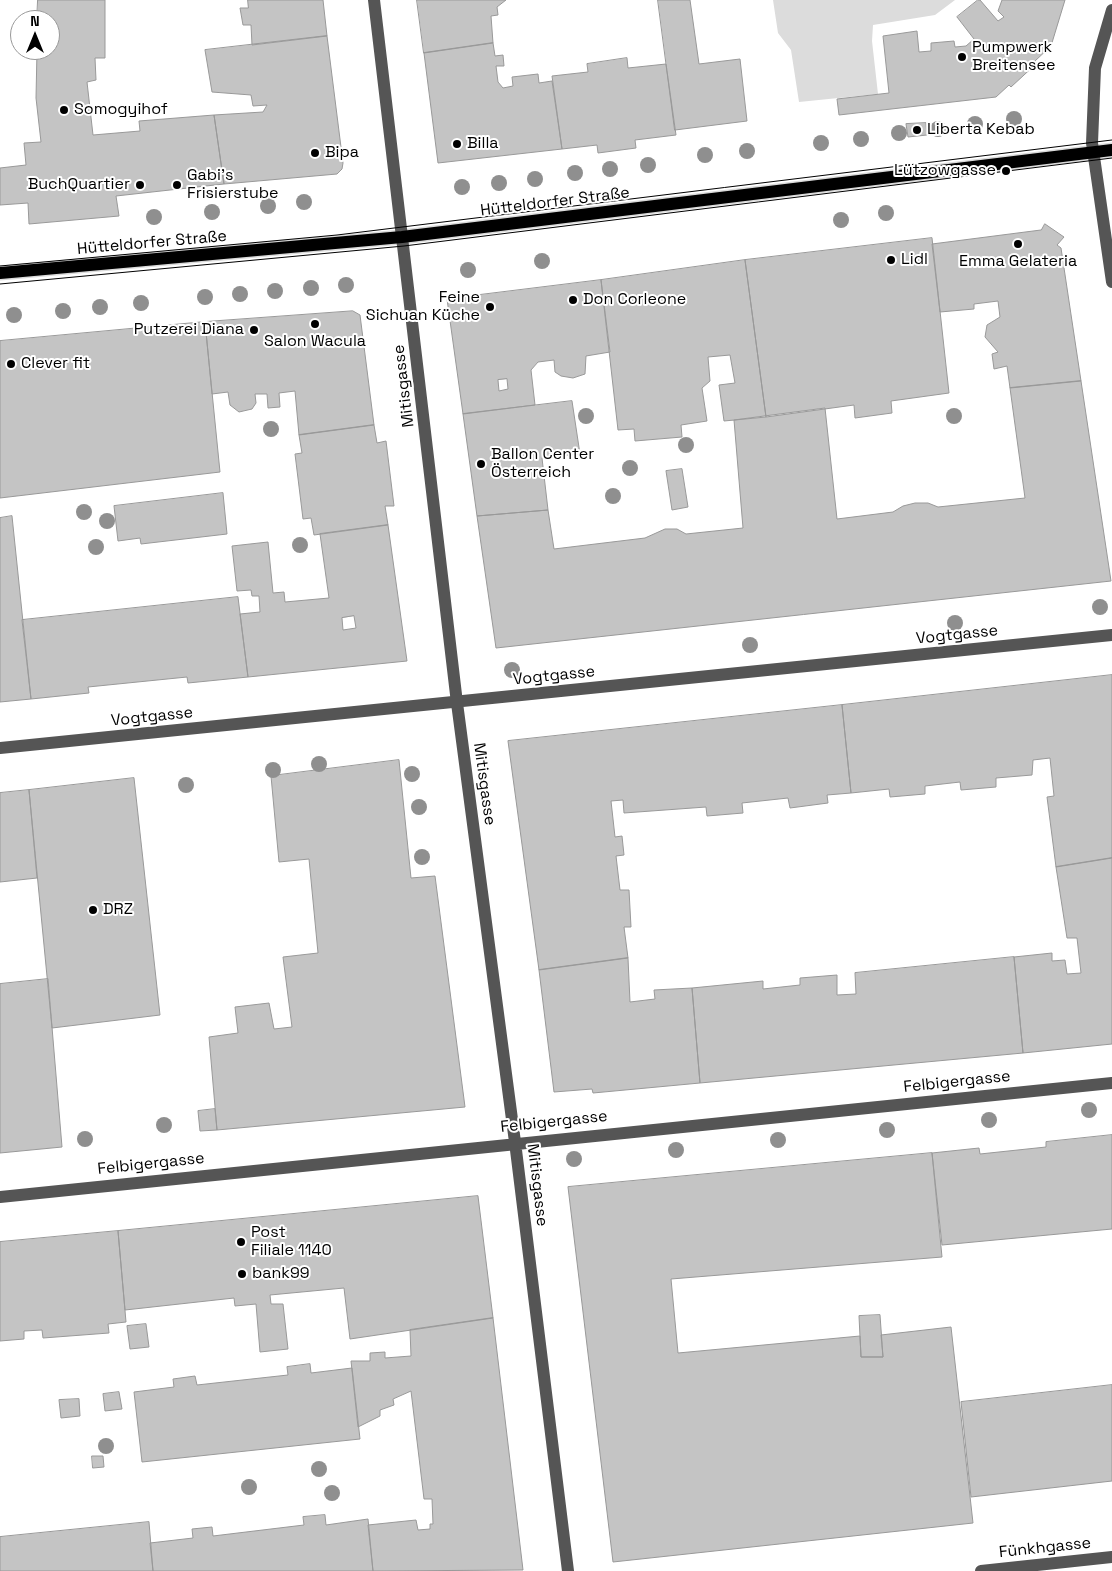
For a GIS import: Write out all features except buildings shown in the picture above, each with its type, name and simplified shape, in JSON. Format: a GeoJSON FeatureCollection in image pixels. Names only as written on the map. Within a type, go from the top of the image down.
{"type":"FeatureCollection","features":[{"type":"Feature","properties":{"kind":"main road","name":"Hütteldorfer Straße"},"geometry":{"type":"LineString","coordinates":[[0,274],[402,237],[1112,150]]}},
{"type":"Feature","properties":{"kind":"street","name":"Mitisgasse"},"geometry":{"type":"LineString","coordinates":[[374,0],[457,703],[515,1142],[568,1571]]}},
{"type":"Feature","properties":{"kind":"street"},"geometry":{"type":"LineString","coordinates":[[1112,10],[1095,68],[1092,152],[1112,282]]}},
{"type":"Feature","properties":{"kind":"street","name":"Vogtgasse"},"geometry":{"type":"LineString","coordinates":[[0,748],[1112,635]]}},
{"type":"Feature","properties":{"kind":"street","name":"Felbigergasse"},"geometry":{"type":"LineString","coordinates":[[0,1197],[515,1142],[1112,1083]]}},
{"type":"Feature","properties":{"kind":"street","name":"Fünkhgasse"},"geometry":{"type":"LineString","coordinates":[[981,1571],[1112,1557]]}},
{"type":"Feature","properties":{"kind":"shaded area"},"geometry":{"type":"Polygon","coordinates":[[[773,0],[955,0],[935,15],[873,25],[872,41],[878,94],[799,102],[791,50],[778,33],[773,0]]]}},
{"type":"Feature","properties":{"kind":"tram line"},"geometry":{"type":"LineString","coordinates":[[0,266],[337,235],[1112,140]]}},
{"type":"Feature","properties":{"kind":"tram line"},"geometry":{"type":"LineString","coordinates":[[0,284],[404,246],[1112,158]]}},
{"type":"Feature","properties":{"kind":"place","name":"Pumpwerk Breitensee"},"geometry":{"type":"Point","coordinates":[962,57]}},
{"type":"Feature","properties":{"kind":"place","name":"Somogyihof"},"geometry":{"type":"Point","coordinates":[64,110]}},
{"type":"Feature","properties":{"kind":"place","name":"Liberta Kebab"},"geometry":{"type":"Point","coordinates":[917,130]}},
{"type":"Feature","properties":{"kind":"place","name":"Billa"},"geometry":{"type":"Point","coordinates":[457,144]}},
{"type":"Feature","properties":{"kind":"place","name":"Bipa"},"geometry":{"type":"Point","coordinates":[315,153]}},
{"type":"Feature","properties":{"kind":"place","name":"Lützowgasse"},"geometry":{"type":"Point","coordinates":[1006,171]}},
{"type":"Feature","properties":{"kind":"place","name":"BuchQuartier"},"geometry":{"type":"Point","coordinates":[140,185]}},
{"type":"Feature","properties":{"kind":"place","name":"Gabi's Frisierstube"},"geometry":{"type":"Point","coordinates":[177,185]}},
{"type":"Feature","properties":{"kind":"place","name":"Emma Gelateria"},"geometry":{"type":"Point","coordinates":[1018,244]}},
{"type":"Feature","properties":{"kind":"place","name":"Lidl"},"geometry":{"type":"Point","coordinates":[891,260]}},
{"type":"Feature","properties":{"kind":"place","name":"Don Corleone"},"geometry":{"type":"Point","coordinates":[573,300]}},
{"type":"Feature","properties":{"kind":"place","name":"Feine Sichuan Küche"},"geometry":{"type":"Point","coordinates":[490,307]}},
{"type":"Feature","properties":{"kind":"place","name":"Salon Wacula"},"geometry":{"type":"Point","coordinates":[315,324]}},
{"type":"Feature","properties":{"kind":"place","name":"Putzerei Diana"},"geometry":{"type":"Point","coordinates":[254,330]}},
{"type":"Feature","properties":{"kind":"place","name":"Clever fit"},"geometry":{"type":"Point","coordinates":[11,364]}},
{"type":"Feature","properties":{"kind":"place","name":"Ballon Center Österreich"},"geometry":{"type":"Point","coordinates":[481,464]}},
{"type":"Feature","properties":{"kind":"place","name":"DRZ"},"geometry":{"type":"Point","coordinates":[93,910]}},
{"type":"Feature","properties":{"kind":"place","name":"Post Filiale 1140"},"geometry":{"type":"Point","coordinates":[241,1242]}},
{"type":"Feature","properties":{"kind":"place","name":"bank99"},"geometry":{"type":"Point","coordinates":[242,1274]}}]}
